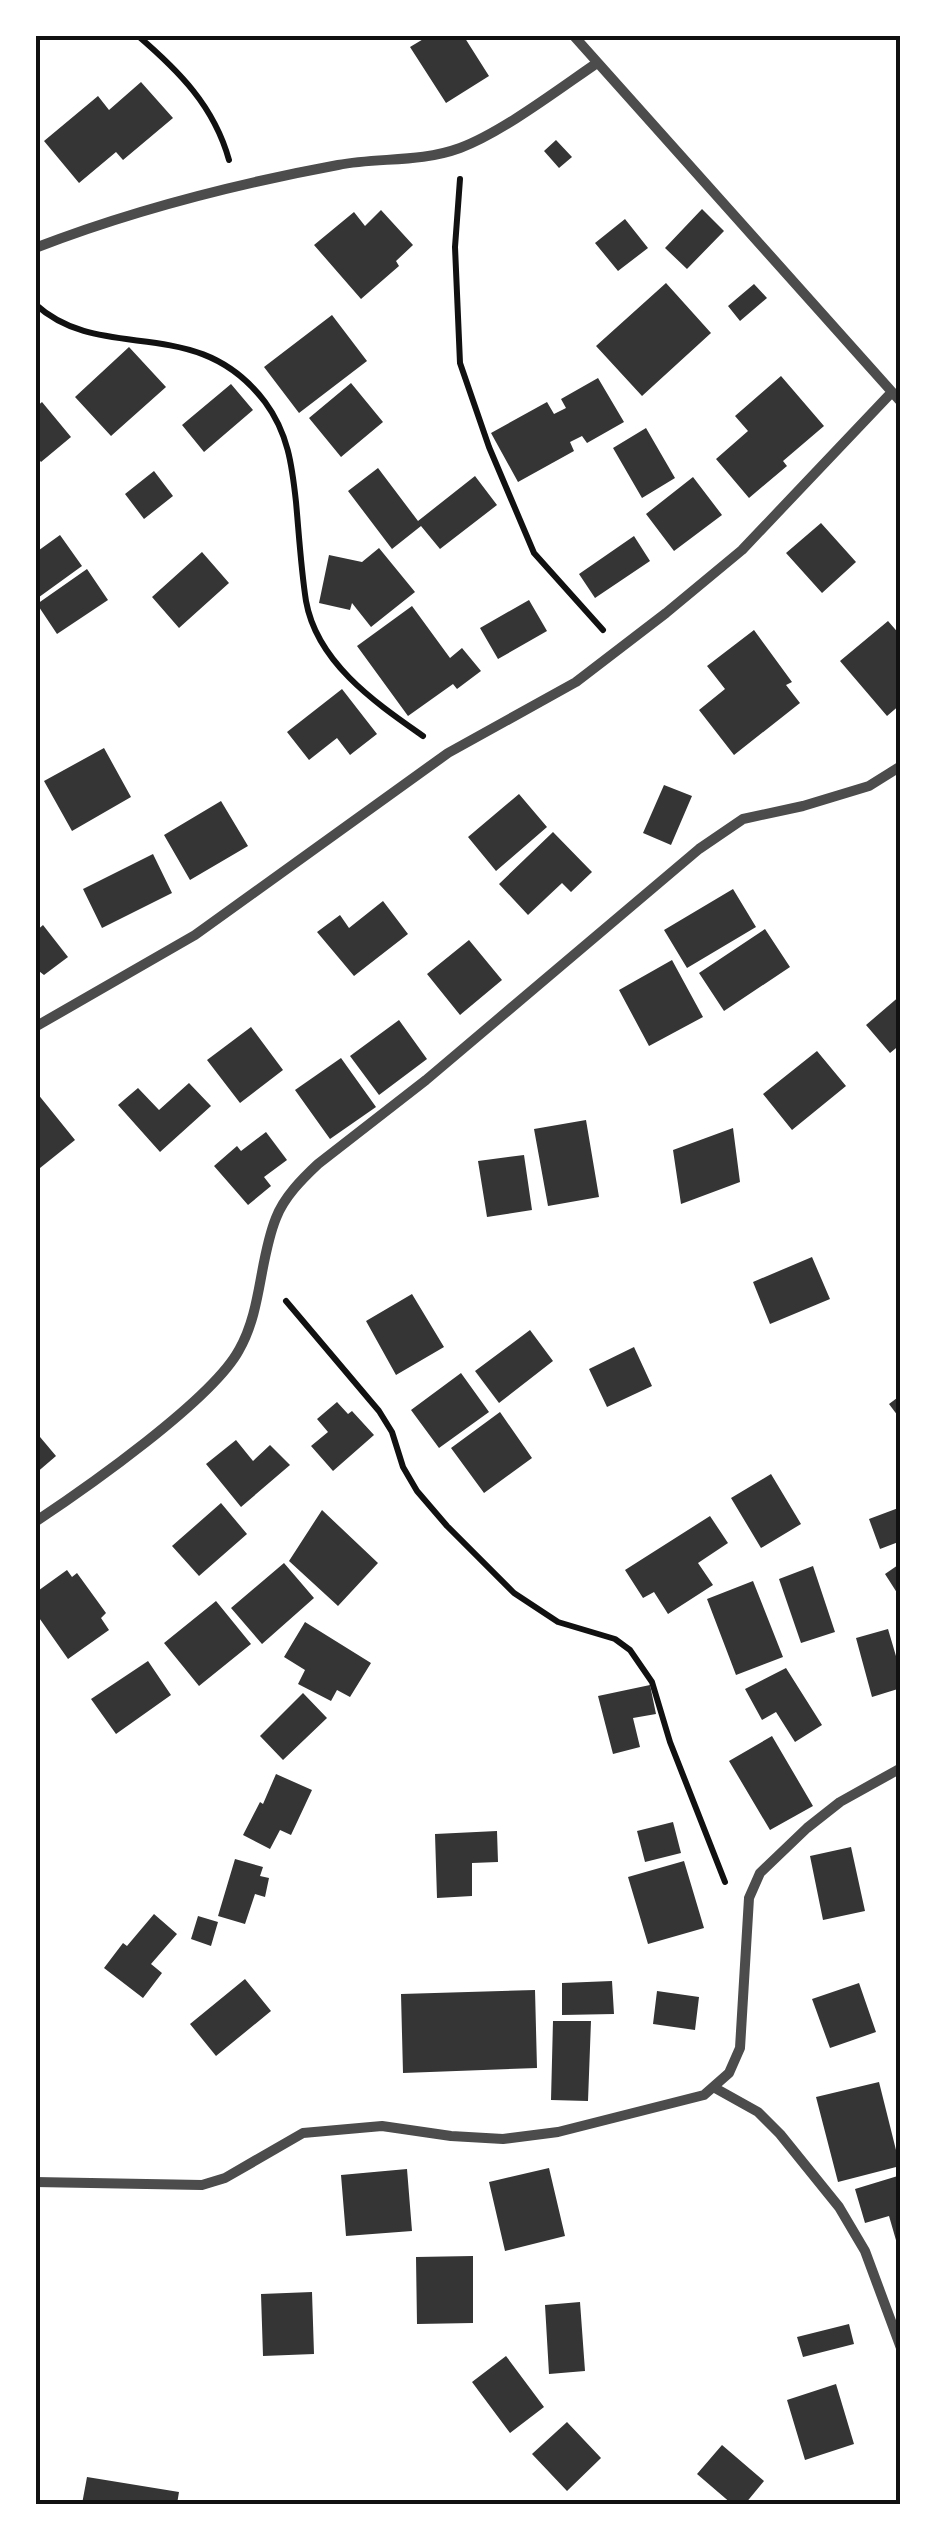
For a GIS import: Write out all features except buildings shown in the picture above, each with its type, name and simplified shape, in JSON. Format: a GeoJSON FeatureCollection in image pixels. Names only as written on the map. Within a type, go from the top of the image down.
{"type":"FeatureCollection","features":[{"type":"Feature","properties":{"kind":"street"},"geometry":{"type":"LineString","coordinates":[[573,35],[901,402]]}},
{"type":"Feature","properties":{"kind":"street"},"geometry":{"type":"LineString","coordinates":[[35,248],[138,212],[237,186],[344,164],[429,157],[462,148],[596,63]]}},
{"type":"Feature","properties":{"kind":"street"},"geometry":{"type":"LineString","coordinates":[[35,1028],[195,935],[448,753],[576,682],[742,550],[892,392]]}},
{"type":"Feature","properties":{"kind":"street"},"geometry":{"type":"LineString","coordinates":[[35,1522],[148,1438],[220,1376],[249,1330],[276,1216],[303,1178],[426,1080],[699,849],[743,819],[869,786],[901,766]]}},
{"type":"Feature","properties":{"kind":"street"},"geometry":{"type":"LineString","coordinates":[[35,2182],[202,2185],[225,2178],[303,2133],[382,2126],[450,2136],[502,2138],[558,2132],[688,2100],[715,2088],[729,2073],[740,2048],[749,1898],[760,1873],[778,1853],[840,1802],[901,1768]]}},
{"type":"Feature","properties":{"kind":"street"},"geometry":{"type":"LineString","coordinates":[[715,2088],[758,2112],[839,2207],[865,2251],[901,2348]]}},
{"type":"Feature","properties":{"kind":"path"},"geometry":{"type":"LineString","coordinates":[[137,35],[203,100],[221,132],[237,186]]}},
{"type":"Feature","properties":{"kind":"path"},"geometry":{"type":"LineString","coordinates":[[462,148],[455,247],[460,363],[489,447],[534,553],[621,648]]}},
{"type":"Feature","properties":{"kind":"path"},"geometry":{"type":"LineString","coordinates":[[35,304],[54,321],[89,334],[126,336],[207,354],[232,368],[265,402],[288,440],[307,604],[318,634],[338,665],[378,704],[448,753]]}},
{"type":"Feature","properties":{"kind":"path"},"geometry":{"type":"LineString","coordinates":[[262,1274],[379,1411],[392,1432],[403,1467],[447,1526],[514,1594],[558,1622],[616,1638],[630,1650],[652,1682],[696,1817],[746,1930]]}}]}
